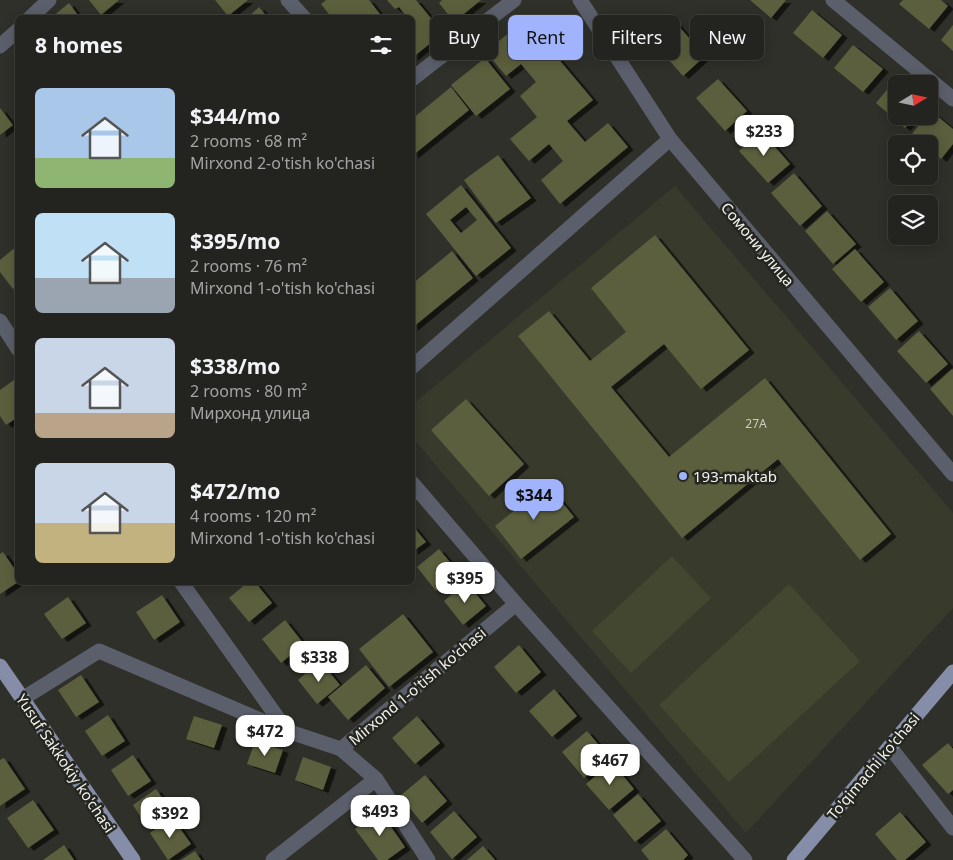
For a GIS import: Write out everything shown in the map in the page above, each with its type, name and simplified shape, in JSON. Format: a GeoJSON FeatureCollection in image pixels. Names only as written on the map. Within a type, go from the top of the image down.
{"type":"FeatureCollection","features":[{"type":"Feature","properties":{"kind":"main road","name":"Yusuf Sakkokiy ko'chasi"},"geometry":{"type":"LineString","coordinates":[[0,666],[133,860]]}},
{"type":"Feature","properties":{"kind":"main road","name":"To'qimachi ko'chasi"},"geometry":{"type":"LineString","coordinates":[[794,860],[953,672]]}},
{"type":"Feature","properties":{"kind":"street"},"geometry":{"type":"LineString","coordinates":[[33,15],[49,0]]}},
{"type":"Feature","properties":{"kind":"street"},"geometry":{"type":"LineString","coordinates":[[288,0],[301,15]]}},
{"type":"Feature","properties":{"kind":"street"},"geometry":{"type":"LineString","coordinates":[[415,77],[514,0]]}},
{"type":"Feature","properties":{"kind":"street","name":"Сомони улица"},"geometry":{"type":"LineString","coordinates":[[580,0],[670,139],[953,474]]}},
{"type":"Feature","properties":{"kind":"street"},"geometry":{"type":"LineString","coordinates":[[833,0],[953,98]]}},
{"type":"Feature","properties":{"kind":"street"},"geometry":{"type":"LineString","coordinates":[[0,46],[15,34]]}},
{"type":"Feature","properties":{"kind":"street"},"geometry":{"type":"LineString","coordinates":[[415,364],[670,139]]}},
{"type":"Feature","properties":{"kind":"street"},"geometry":{"type":"LineString","coordinates":[[0,321],[15,344]]}},
{"type":"Feature","properties":{"kind":"street"},"geometry":{"type":"LineString","coordinates":[[415,486],[516,604],[745,860]]}},
{"type":"Feature","properties":{"kind":"street"},"geometry":{"type":"LineString","coordinates":[[183,585],[287,731]]}},
{"type":"Feature","properties":{"kind":"street","name":"Mirxond 1-o'tish ko'chasi"},"geometry":{"type":"LineString","coordinates":[[341,749],[516,604]]}},
{"type":"Feature","properties":{"kind":"street"},"geometry":{"type":"LineString","coordinates":[[22,699],[99,651],[287,731],[341,749],[376,779],[428,860]]}},
{"type":"Feature","properties":{"kind":"street"},"geometry":{"type":"LineString","coordinates":[[890,747],[953,828]]}},
{"type":"Feature","properties":{"kind":"street"},"geometry":{"type":"LineString","coordinates":[[273,860],[376,779]]}},
{"type":"Feature","properties":{"kind":"shaded area","name":"193-maktab"},"geometry":{"type":"Polygon","coordinates":[[[675,186],[953,513],[953,608],[746,833],[415,440],[415,403],[675,186]]]}},
{"type":"Feature","properties":{"kind":"shaded area"},"geometry":{"type":"Polygon","coordinates":[[[672,556],[711,598],[631,673],[592,631],[672,556]]]}},
{"type":"Feature","properties":{"kind":"shaded area"},"geometry":{"type":"Polygon","coordinates":[[[789,584],[860,661],[729,782],[659,705],[789,584]]]}},
{"type":"Feature","properties":{"kind":"building"},"geometry":{"type":"Polygon","coordinates":[[[89,0],[119,0],[101,15],[89,0]]]}},
{"type":"Feature","properties":{"kind":"building"},"geometry":{"type":"Polygon","coordinates":[[[215,0],[248,0],[229,15],[215,0]]]}},
{"type":"Feature","properties":{"kind":"building"},"geometry":{"type":"Polygon","coordinates":[[[326,0],[369,0],[381,15],[330,15],[321,4],[326,0]]]}},
{"type":"Feature","properties":{"kind":"building"},"geometry":{"type":"Polygon","coordinates":[[[387,0],[416,0],[430,17],[430,43],[415,56],[415,15],[406,15],[399,7],[395,9],[387,0]]]}},
{"type":"Feature","properties":{"kind":"building"},"geometry":{"type":"Polygon","coordinates":[[[442,0],[481,0],[463,15],[448,15],[439,3],[442,0]]]}},
{"type":"Feature","properties":{"kind":"building"},"geometry":{"type":"Polygon","coordinates":[[[750,0],[786,0],[771,18],[750,0]]]}},
{"type":"Feature","properties":{"kind":"building"},"geometry":{"type":"Polygon","coordinates":[[[903,0],[941,0],[948,6],[929,29],[899,4],[903,0]]]}},
{"type":"Feature","properties":{"kind":"building"},"geometry":{"type":"Polygon","coordinates":[[[69,3],[78,15],[55,15],[69,3]]]}},
{"type":"Feature","properties":{"kind":"building"},"geometry":{"type":"Polygon","coordinates":[[[259,7],[266,15],[250,15],[259,7]]]}},
{"type":"Feature","properties":{"kind":"building"},"geometry":{"type":"Polygon","coordinates":[[[812,10],[842,35],[823,58],[793,33],[812,10]]]}},
{"type":"Feature","properties":{"kind":"building"},"geometry":{"type":"Polygon","coordinates":[[[953,25],[953,51],[941,40],[953,25]]]}},
{"type":"Feature","properties":{"kind":"building"},"geometry":{"type":"Polygon","coordinates":[[[680,28],[690,39],[690,60],[701,60],[683,76],[669,60],[680,60],[680,28]]]}},
{"type":"Feature","properties":{"kind":"building"},"geometry":{"type":"Polygon","coordinates":[[[508,33],[508,60],[559,60],[593,100],[567,121],[585,142],[608,123],[628,147],[560,204],[541,180],[563,161],[549,144],[529,161],[510,139],[537,117],[520,96],[536,82],[521,64],[506,76],[493,60],[498,60],[498,42],[508,33]]]}},
{"type":"Feature","properties":{"kind":"building"},"geometry":{"type":"Polygon","coordinates":[[[853,45],[883,69],[863,92],[834,68],[853,45]]]}},
{"type":"Feature","properties":{"kind":"building"},"geometry":{"type":"Polygon","coordinates":[[[482,60],[487,60],[510,89],[476,116],[451,85],[482,60]]]}},
{"type":"Feature","properties":{"kind":"building"},"geometry":{"type":"Polygon","coordinates":[[[718,79],[747,111],[725,131],[696,98],[718,79]]]}},
{"type":"Feature","properties":{"kind":"building"},"geometry":{"type":"Polygon","coordinates":[[[451,87],[469,110],[415,154],[415,117],[451,87]]]}},
{"type":"Feature","properties":{"kind":"building"},"geometry":{"type":"Polygon","coordinates":[[[888,88],[888,113],[876,103],[888,88]]]}},
{"type":"Feature","properties":{"kind":"building"},"geometry":{"type":"Polygon","coordinates":[[[0,108],[13,125],[0,135],[0,108]]]}},
{"type":"Feature","properties":{"kind":"building"},"geometry":{"type":"Polygon","coordinates":[[[938,117],[953,129],[953,144],[941,159],[938,156],[938,135],[912,134],[919,125],[938,125],[938,117]]]}},
{"type":"Feature","properties":{"kind":"building"},"geometry":{"type":"Polygon","coordinates":[[[761,131],[790,164],[768,183],[739,151],[761,131]]]}},
{"type":"Feature","properties":{"kind":"building"},"geometry":{"type":"Polygon","coordinates":[[[498,155],[531,198],[496,223],[464,180],[498,155]]]}},
{"type":"Feature","properties":{"kind":"building"},"geometry":{"type":"Polygon","coordinates":[[[794,173],[822,206],[800,226],[771,193],[794,173]]]}},
{"type":"Feature","properties":{"kind":"building"},"geometry":{"type":"Polygon","coordinates":[[[461,185],[511,248],[476,276],[426,214],[461,185]],[[466,207],[450,220],[461,233],[477,220],[466,207]]]}},
{"type":"Feature","properties":{"kind":"building"},"geometry":{"type":"Polygon","coordinates":[[[827,211],[856,244],[833,264],[805,231],[827,211]]]}},
{"type":"Feature","properties":{"kind":"building"},"geometry":{"type":"Polygon","coordinates":[[[655,235],[749,350],[701,389],[664,344],[611,387],[669,457],[765,378],[891,534],[860,560],[778,459],[682,538],[518,336],[549,311],[590,361],[626,332],[591,288],[655,235]]]}},
{"type":"Feature","properties":{"kind":"building"},"geometry":{"type":"Polygon","coordinates":[[[15,248],[15,287],[13,289],[0,272],[0,260],[15,248]]]}},
{"type":"Feature","properties":{"kind":"building"},"geometry":{"type":"Polygon","coordinates":[[[855,249],[884,282],[861,302],[832,269],[855,249]]]}},
{"type":"Feature","properties":{"kind":"building"},"geometry":{"type":"Polygon","coordinates":[[[452,251],[473,278],[415,326],[415,282],[452,251]]]}},
{"type":"Feature","properties":{"kind":"building"},"geometry":{"type":"Polygon","coordinates":[[[890,288],[918,321],[896,340],[868,307],[890,288]]]}},
{"type":"Feature","properties":{"kind":"building"},"geometry":{"type":"Polygon","coordinates":[[[919,331],[948,364],[926,383],[897,351],[919,331]]]}},
{"type":"Feature","properties":{"kind":"building"},"geometry":{"type":"Polygon","coordinates":[[[953,370],[953,416],[930,389],[953,370]]]}},
{"type":"Feature","properties":{"kind":"building"},"geometry":{"type":"Polygon","coordinates":[[[14,380],[15,382],[15,419],[6,425],[0,416],[0,390],[14,380]]]}},
{"type":"Feature","properties":{"kind":"building"},"geometry":{"type":"Polygon","coordinates":[[[466,399],[524,464],[489,496],[431,430],[466,399]]]}},
{"type":"Feature","properties":{"kind":"building"},"geometry":{"type":"Polygon","coordinates":[[[547,484],[574,517],[521,559],[495,526],[547,484]]]}},
{"type":"Feature","properties":{"kind":"building"},"geometry":{"type":"Polygon","coordinates":[[[415,529],[426,542],[415,550],[415,529]]]}},
{"type":"Feature","properties":{"kind":"building"},"geometry":{"type":"Polygon","coordinates":[[[439,549],[459,573],[436,591],[417,567],[439,549]]]}},
{"type":"Feature","properties":{"kind":"building"},"geometry":{"type":"Polygon","coordinates":[[[3,552],[15,570],[15,584],[0,594],[0,554],[3,552]]]}},
{"type":"Feature","properties":{"kind":"building"},"geometry":{"type":"Polygon","coordinates":[[[466,582],[486,606],[463,625],[444,601],[466,582]]]}},
{"type":"Feature","properties":{"kind":"building"},"geometry":{"type":"Polygon","coordinates":[[[244,585],[257,585],[272,603],[249,622],[229,598],[244,585]]]}},
{"type":"Feature","properties":{"kind":"building"},"geometry":{"type":"Polygon","coordinates":[[[162,595],[180,622],[154,640],[136,612],[162,595]]]}},
{"type":"Feature","properties":{"kind":"building"},"geometry":{"type":"Polygon","coordinates":[[[68,597],[86,623],[62,639],[44,614],[68,597]]]}},
{"type":"Feature","properties":{"kind":"building"},"geometry":{"type":"Polygon","coordinates":[[[403,614],[433,652],[389,687],[359,649],[403,614]]]}},
{"type":"Feature","properties":{"kind":"building"},"geometry":{"type":"Polygon","coordinates":[[[285,620],[304,644],[281,663],[262,639],[285,620]]]}},
{"type":"Feature","properties":{"kind":"building"},"geometry":{"type":"Polygon","coordinates":[[[519,645],[541,672],[516,693],[494,667],[519,645]]]}},
{"type":"Feature","properties":{"kind":"building"},"geometry":{"type":"Polygon","coordinates":[[[320,661],[340,685],[317,704],[298,680],[320,661]]]}},
{"type":"Feature","properties":{"kind":"building"},"geometry":{"type":"Polygon","coordinates":[[[366,665],[385,688],[348,720],[328,697],[366,665]]]}},
{"type":"Feature","properties":{"kind":"building"},"geometry":{"type":"Polygon","coordinates":[[[81,675],[99,702],[76,717],[58,690],[81,675]]]}},
{"type":"Feature","properties":{"kind":"building"},"geometry":{"type":"Polygon","coordinates":[[[554,689],[577,716],[552,737],[529,711],[554,689]]]}},
{"type":"Feature","properties":{"kind":"building"},"geometry":{"type":"Polygon","coordinates":[[[108,715],[125,741],[102,756],[85,731],[108,715]]]}},
{"type":"Feature","properties":{"kind":"building"},"geometry":{"type":"Polygon","coordinates":[[[194,716],[222,725],[214,748],[186,739],[194,716]]]}},
{"type":"Feature","properties":{"kind":"building"},"geometry":{"type":"Polygon","coordinates":[[[417,716],[440,743],[415,764],[392,738],[417,716]]]}},
{"type":"Feature","properties":{"kind":"building"},"geometry":{"type":"Polygon","coordinates":[[[587,731],[609,757],[584,778],[562,752],[587,731]]]}},
{"type":"Feature","properties":{"kind":"building"},"geometry":{"type":"Polygon","coordinates":[[[255,741],[283,750],[275,773],[247,764],[255,741]]]}},
{"type":"Feature","properties":{"kind":"building"},"geometry":{"type":"Polygon","coordinates":[[[948,743],[953,749],[953,790],[948,794],[922,765],[948,743]]]}},
{"type":"Feature","properties":{"kind":"building"},"geometry":{"type":"Polygon","coordinates":[[[133,755],[151,781],[128,796],[111,770],[133,755]]]}},
{"type":"Feature","properties":{"kind":"building"},"geometry":{"type":"Polygon","coordinates":[[[303,757],[331,767],[323,790],[295,780],[303,757]]]}},
{"type":"Feature","properties":{"kind":"building"},"geometry":{"type":"Polygon","coordinates":[[[4,758],[25,789],[0,806],[0,760],[4,758]]]}},
{"type":"Feature","properties":{"kind":"building"},"geometry":{"type":"Polygon","coordinates":[[[612,762],[634,789],[609,810],[586,784],[612,762]]]}},
{"type":"Feature","properties":{"kind":"building"},"geometry":{"type":"Polygon","coordinates":[[[425,775],[447,801],[422,823],[400,796],[425,775]]]}},
{"type":"Feature","properties":{"kind":"building"},"geometry":{"type":"Polygon","coordinates":[[[156,789],[172,812],[148,828],[133,805],[156,789]]]}},
{"type":"Feature","properties":{"kind":"building"},"geometry":{"type":"Polygon","coordinates":[[[638,794],[661,821],[635,842],[613,815],[638,794]]]}},
{"type":"Feature","properties":{"kind":"building"},"geometry":{"type":"Polygon","coordinates":[[[33,800],[54,830],[28,848],[7,818],[33,800]]]}},
{"type":"Feature","properties":{"kind":"building"},"geometry":{"type":"Polygon","coordinates":[[[380,811],[405,847],[387,860],[378,860],[355,829],[380,811]]]}},
{"type":"Feature","properties":{"kind":"building"},"geometry":{"type":"Polygon","coordinates":[[[454,811],[477,837],[452,859],[430,832],[454,811]]]}},
{"type":"Feature","properties":{"kind":"building"},"geometry":{"type":"Polygon","coordinates":[[[900,812],[926,842],[905,860],[897,860],[875,834],[900,812]]]}},
{"type":"Feature","properties":{"kind":"building"},"geometry":{"type":"Polygon","coordinates":[[[172,817],[191,844],[168,860],[150,833],[172,817]]]}},
{"type":"Feature","properties":{"kind":"building"},"geometry":{"type":"Polygon","coordinates":[[[666,829],[688,855],[683,860],[649,860],[641,850],[666,829]]]}},
{"type":"Feature","properties":{"kind":"building"},"geometry":{"type":"Polygon","coordinates":[[[64,845],[74,860],[43,860],[64,845]]]}},
{"type":"Feature","properties":{"kind":"building"},"geometry":{"type":"Polygon","coordinates":[[[483,846],[495,860],[467,860],[483,846]]]}},
{"type":"Feature","properties":{"kind":"building"},"geometry":{"type":"Polygon","coordinates":[[[195,851],[201,860],[181,860],[195,851]]]}},
{"type":"Feature","properties":{"kind":"place","name":"193-maktab"},"geometry":{"type":"Point","coordinates":[683,476]}}]}
